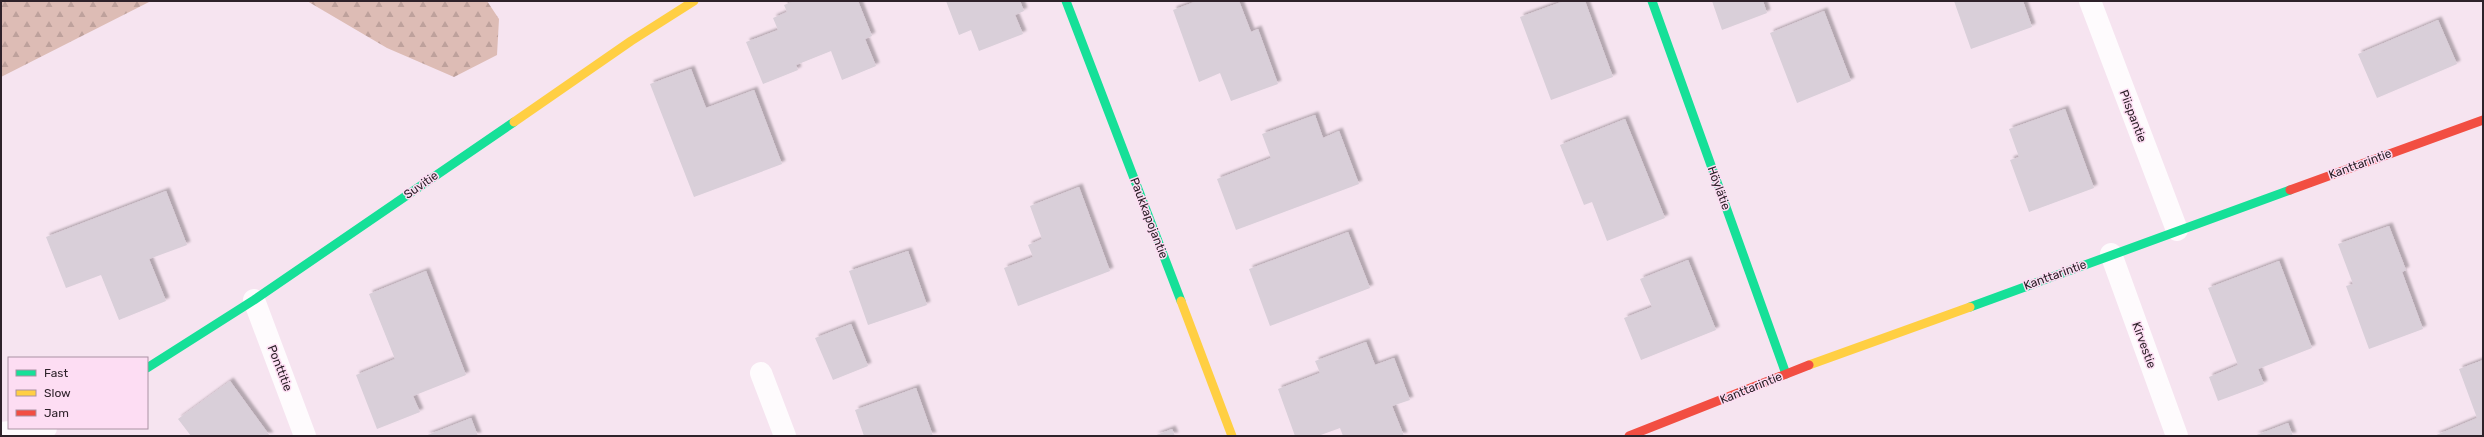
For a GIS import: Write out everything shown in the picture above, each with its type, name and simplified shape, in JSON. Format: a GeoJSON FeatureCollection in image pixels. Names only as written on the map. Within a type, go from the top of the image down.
{"type":"FeatureCollection","features":[{"type":"Feature","properties":{"kind":"street","name":"Suvitie"},"geometry":{"type":"LineString","coordinates":[[148,367],[254,300],[631,40],[694,1]]}},
{"type":"Feature","properties":{"kind":"street","name":"Paukkapojantie"},"geometry":{"type":"LineString","coordinates":[[1066,1],[1232,436]]}},
{"type":"Feature","properties":{"kind":"street","name":"Höylätie"},"geometry":{"type":"LineString","coordinates":[[1652,1],[1786,374]]}},
{"type":"Feature","properties":{"kind":"street","name":"Piispantie"},"geometry":{"type":"LineString","coordinates":[[2090,1],[2177,230]]}},
{"type":"Feature","properties":{"kind":"street","name":"Kanttarintie"},"geometry":{"type":"LineString","coordinates":[[1629,436],[1786,374],[2111,254],[2482,122]]}},
{"type":"Feature","properties":{"kind":"street","name":"Kirvestie"},"geometry":{"type":"LineString","coordinates":[[2111,254],[2177,436]]}},
{"type":"Feature","properties":{"kind":"street","name":"Ponttitie"},"geometry":{"type":"LineString","coordinates":[[254,300],[305,436]]}},
{"type":"Feature","properties":{"kind":"street"},"geometry":{"type":"LineString","coordinates":[[761,373],[786,436]]}},
{"type":"Feature","properties":{"kind":"street"},"geometry":{"type":"LineString","coordinates":[[1,433],[37,429]]}},
{"type":"Feature","properties":{"kind":"green space"},"geometry":{"type":"Polygon","coordinates":[[[1,1],[151,1],[1,77],[1,1]]]}},
{"type":"Feature","properties":{"kind":"green space"},"geometry":{"type":"Polygon","coordinates":[[[307,1],[487,1],[499,19],[497,55],[454,77],[387,48],[307,1]]]}},
{"type":"Feature","properties":{"kind":"building"},"geometry":{"type":"Polygon","coordinates":[[[794,1],[858,1],[872,36],[865,39],[876,66],[842,80],[831,51],[796,65],[798,70],[763,84],[746,42],[778,30],[773,18],[787,12],[784,5],[794,1]]]}},
{"type":"Feature","properties":{"kind":"building"},"geometry":{"type":"Polygon","coordinates":[[[946,1],[1020,1],[1024,11],[1015,15],[1023,34],[979,51],[971,30],[959,35],[946,1]]]}},
{"type":"Feature","properties":{"kind":"building"},"geometry":{"type":"Polygon","coordinates":[[[1197,1],[1239,1],[1251,32],[1258,29],[1278,84],[1231,101],[1220,73],[1199,82],[1173,10],[1197,1]]]}},
{"type":"Feature","properties":{"kind":"building"},"geometry":{"type":"Polygon","coordinates":[[[1564,1],[1585,1],[1613,77],[1551,100],[1520,17],[1564,1]]]}},
{"type":"Feature","properties":{"kind":"building"},"geometry":{"type":"Polygon","coordinates":[[[1712,1],[1763,1],[1767,13],[1722,30],[1712,1]]]}},
{"type":"Feature","properties":{"kind":"building"},"geometry":{"type":"Polygon","coordinates":[[[1954,1],[2023,1],[2032,27],[1971,49],[1954,1]]]}},
{"type":"Feature","properties":{"kind":"building"},"geometry":{"type":"Polygon","coordinates":[[[1824,11],[1851,81],[1797,103],[1770,33],[1824,11]]]}},
{"type":"Feature","properties":{"kind":"building"},"geometry":{"type":"Polygon","coordinates":[[[2438,20],[2457,64],[2377,98],[2358,54],[2438,20]]]}},
{"type":"Feature","properties":{"kind":"building"},"geometry":{"type":"Polygon","coordinates":[[[691,69],[706,108],[754,90],[782,164],[694,197],[650,84],[691,69]]]}},
{"type":"Feature","properties":{"kind":"building"},"geometry":{"type":"Polygon","coordinates":[[[2065,109],[2094,188],[2029,212],[2010,160],[2019,157],[2009,129],[2065,109]]]}},
{"type":"Feature","properties":{"kind":"building"},"geometry":{"type":"Polygon","coordinates":[[[1315,115],[1323,138],[1339,131],[1359,184],[1236,230],[1217,179],[1271,158],[1262,134],[1315,115]]]}},
{"type":"Feature","properties":{"kind":"building"},"geometry":{"type":"Polygon","coordinates":[[[1625,119],[1665,218],[1607,241],[1592,202],[1584,205],[1560,145],[1625,119]]]}},
{"type":"Feature","properties":{"kind":"building"},"geometry":{"type":"Polygon","coordinates":[[[1079,187],[1110,271],[1018,306],[1004,268],[1033,257],[1028,245],[1042,239],[1030,206],[1079,187]]]}},
{"type":"Feature","properties":{"kind":"building"},"geometry":{"type":"Polygon","coordinates":[[[166,191],[187,245],[149,259],[166,301],[119,320],[101,275],[66,288],[46,237],[166,191]]]}},
{"type":"Feature","properties":{"kind":"building"},"geometry":{"type":"Polygon","coordinates":[[[2389,226],[2406,270],[2402,272],[2423,329],[2369,349],[2346,286],[2353,284],[2338,244],[2389,226]]]}},
{"type":"Feature","properties":{"kind":"building"},"geometry":{"type":"Polygon","coordinates":[[[1348,232],[1370,288],[1270,326],[1249,269],[1348,232]]]}},
{"type":"Feature","properties":{"kind":"building"},"geometry":{"type":"Polygon","coordinates":[[[908,251],[927,305],[868,325],[849,271],[908,251]]]}},
{"type":"Feature","properties":{"kind":"building"},"geometry":{"type":"Polygon","coordinates":[[[1688,260],[1716,330],[1641,360],[1624,318],[1652,307],[1640,279],[1688,260]]]}},
{"type":"Feature","properties":{"kind":"building"},"geometry":{"type":"Polygon","coordinates":[[[2279,261],[2312,348],[2258,369],[2264,384],[2218,401],[2209,377],[2238,365],[2208,288],[2279,261]]]}},
{"type":"Feature","properties":{"kind":"building"},"geometry":{"type":"Polygon","coordinates":[[[426,271],[466,375],[413,396],[420,412],[377,429],[356,375],[395,359],[369,294],[426,271]]]}},
{"type":"Feature","properties":{"kind":"building"},"geometry":{"type":"Polygon","coordinates":[[[851,324],[868,366],[833,380],[815,338],[851,324]]]}},
{"type":"Feature","properties":{"kind":"building"},"geometry":{"type":"Polygon","coordinates":[[[1366,342],[1375,365],[1394,358],[1410,400],[1392,406],[1404,436],[1343,436],[1340,428],[1318,436],[1295,436],[1278,389],[1320,373],[1315,361],[1366,342]]]}},
{"type":"Feature","properties":{"kind":"building"},"geometry":{"type":"Polygon","coordinates":[[[2483,360],[2483,436],[2434,436],[2477,418],[2459,369],[2483,360]]]}},
{"type":"Feature","properties":{"kind":"building"},"geometry":{"type":"Polygon","coordinates":[[[230,381],[270,436],[191,436],[178,419],[230,381]]]}},
{"type":"Feature","properties":{"kind":"building"},"geometry":{"type":"Polygon","coordinates":[[[916,388],[933,436],[864,436],[855,410],[916,388]]]}},
{"type":"Feature","properties":{"kind":"building"},"geometry":{"type":"Polygon","coordinates":[[[471,418],[478,436],[425,436],[471,418]]]}},
{"type":"Feature","properties":{"kind":"building"},"geometry":{"type":"Polygon","coordinates":[[[2288,423],[2293,436],[2254,436],[2288,423]]]}},
{"type":"Feature","properties":{"kind":"building"},"geometry":{"type":"Polygon","coordinates":[[[1172,429],[1175,436],[1154,436],[1172,429]]]}},
{"type":"Feature","properties":{"kind":"traffic: fast"},"geometry":{"type":"LineString","coordinates":[[1066,1],[1181,301]]}},
{"type":"Feature","properties":{"kind":"traffic: fast"},"geometry":{"type":"LineString","coordinates":[[1652,1],[1786,374]]}},
{"type":"Feature","properties":{"kind":"traffic: fast"},"geometry":{"type":"LineString","coordinates":[[148,367],[254,300],[514,122]]}},
{"type":"Feature","properties":{"kind":"traffic: fast"},"geometry":{"type":"LineString","coordinates":[[1970,307],[2290,190]]}},
{"type":"Feature","properties":{"kind":"traffic: slow"},"geometry":{"type":"LineString","coordinates":[[514,122],[631,41],[694,1]]}},
{"type":"Feature","properties":{"kind":"traffic: slow"},"geometry":{"type":"LineString","coordinates":[[1181,301],[1232,436]]}},
{"type":"Feature","properties":{"kind":"traffic: slow"},"geometry":{"type":"LineString","coordinates":[[1809,365],[1970,307]]}},
{"type":"Feature","properties":{"kind":"traffic: jam"},"geometry":{"type":"LineString","coordinates":[[2290,190],[2483,120]]}},
{"type":"Feature","properties":{"kind":"traffic: jam"},"geometry":{"type":"LineString","coordinates":[[1629,436],[1809,365]]}}]}
